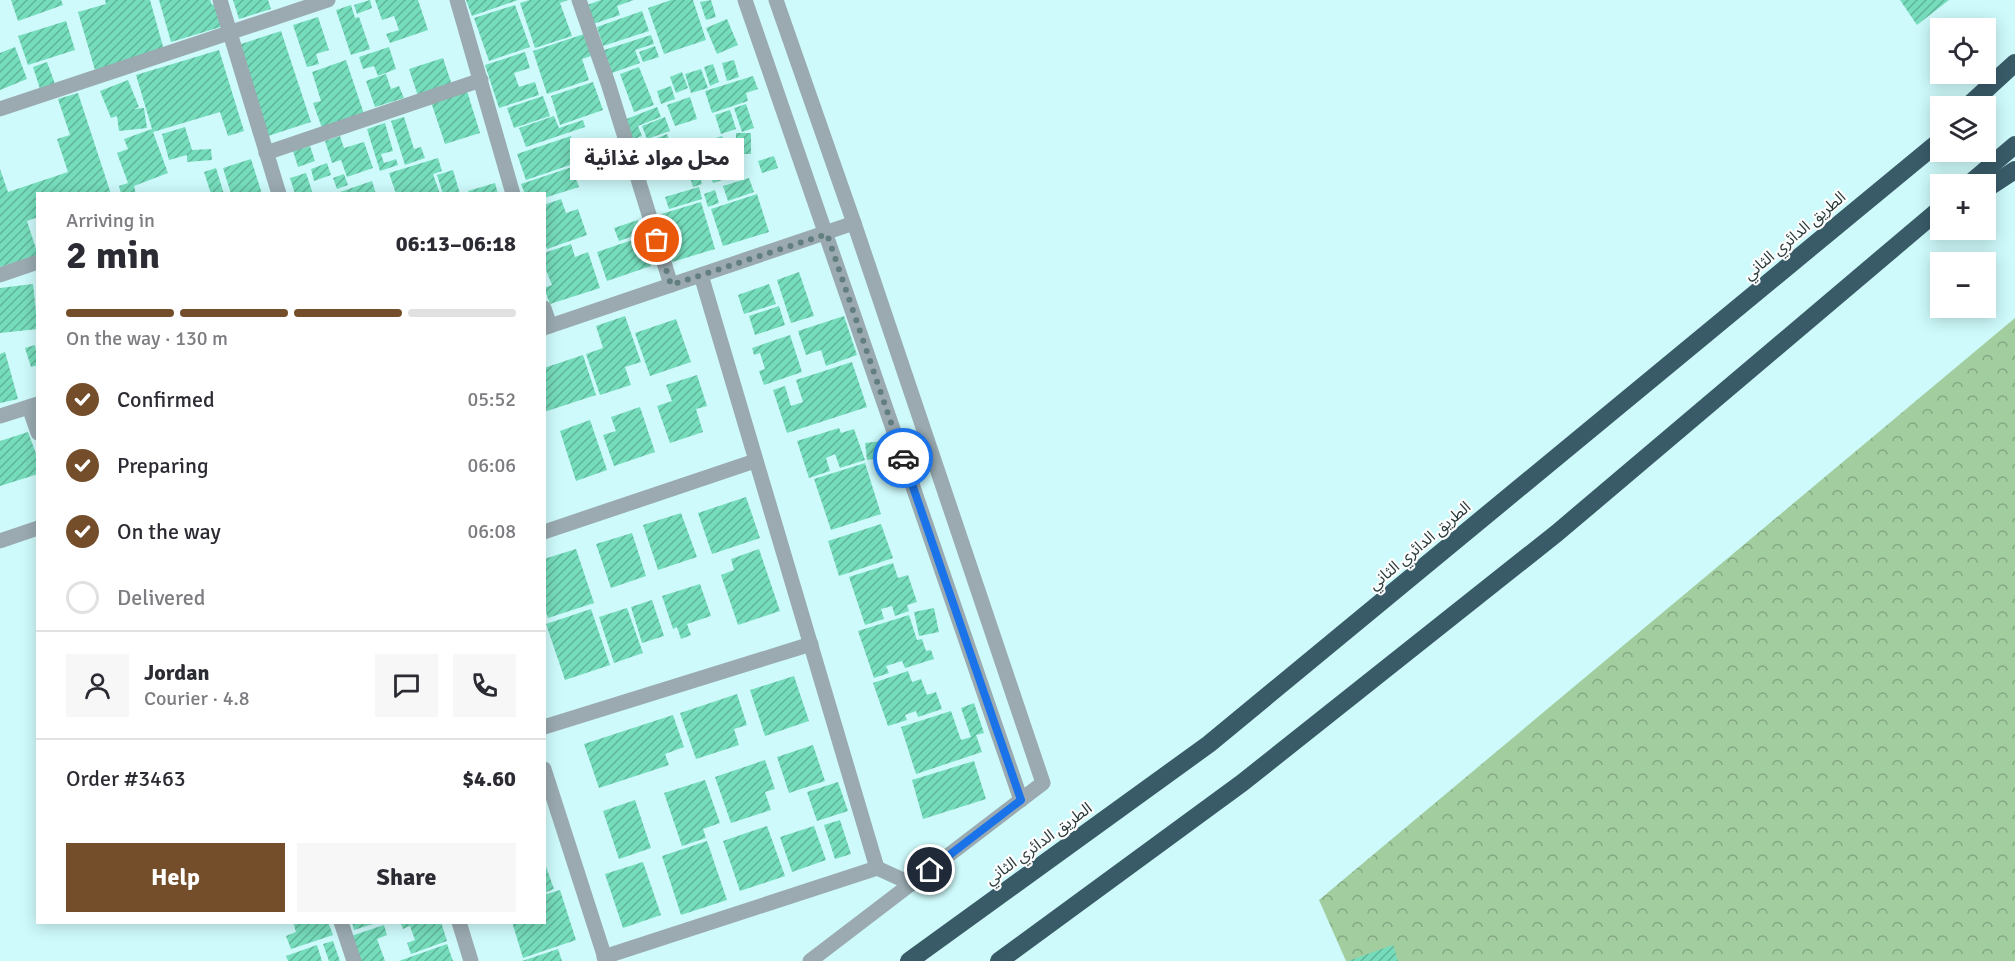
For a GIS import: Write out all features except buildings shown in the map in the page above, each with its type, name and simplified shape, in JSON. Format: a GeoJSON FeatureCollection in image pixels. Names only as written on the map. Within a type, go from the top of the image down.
{"type":"FeatureCollection","features":[{"type":"Feature","properties":{"kind":"highway"},"geometry":{"type":"LineString","coordinates":[[1979,96],[2015,63]]}},
{"type":"Feature","properties":{"kind":"highway"},"geometry":{"type":"LineString","coordinates":[[1995,96],[2015,80]]}},
{"type":"Feature","properties":{"kind":"highway"},"geometry":{"type":"LineString","coordinates":[[1854,211],[1930,141]]}},
{"type":"Feature","properties":{"kind":"highway"},"geometry":{"type":"LineString","coordinates":[[1981,174],[2015,145]]}},
{"type":"Feature","properties":{"kind":"highway","name":"الطريق الدائري الثاني"},"geometry":{"type":"LineString","coordinates":[[909,961],[1209,744],[1930,149]]}},
{"type":"Feature","properties":{"kind":"highway"},"geometry":{"type":"LineString","coordinates":[[1996,182],[2015,170]]}},
{"type":"Feature","properties":{"kind":"highway"},"geometry":{"type":"LineString","coordinates":[[999,961],[1242,783],[1557,532],[1930,218]]}},
{"type":"Feature","properties":{"kind":"highway"},"geometry":{"type":"LineString","coordinates":[[1889,253],[1930,225]]}},
{"type":"Feature","properties":{"kind":"street"},"geometry":{"type":"LineString","coordinates":[[220,0],[278,192]]}},
{"type":"Feature","properties":{"kind":"street"},"geometry":{"type":"LineString","coordinates":[[0,109],[328,0]]}},
{"type":"Feature","properties":{"kind":"street"},"geometry":{"type":"LineString","coordinates":[[457,0],[512,192]]}},
{"type":"Feature","properties":{"kind":"street"},"geometry":{"type":"LineString","coordinates":[[579,0],[608,83],[671,285]]}},
{"type":"Feature","properties":{"kind":"street"},"geometry":{"type":"LineString","coordinates":[[745,0],[1021,800]]}},
{"type":"Feature","properties":{"kind":"street"},"geometry":{"type":"LineString","coordinates":[[776,0],[854,223],[1043,783],[810,961]]}},
{"type":"Feature","properties":{"kind":"street"},"geometry":{"type":"LineString","coordinates":[[266,153],[481,80]]}},
{"type":"Feature","properties":{"kind":"street"},"geometry":{"type":"LineString","coordinates":[[547,327],[854,223]]}},
{"type":"Feature","properties":{"kind":"street"},"geometry":{"type":"LineString","coordinates":[[0,275],[36,263]]}},
{"type":"Feature","properties":{"kind":"street"},"geometry":{"type":"LineString","coordinates":[[701,275],[877,868]]}},
{"type":"Feature","properties":{"kind":"street"},"geometry":{"type":"LineString","coordinates":[[0,416],[33,405],[36,422]]}},
{"type":"Feature","properties":{"kind":"street"},"geometry":{"type":"LineString","coordinates":[[546,531],[755,461]]}},
{"type":"Feature","properties":{"kind":"street"},"geometry":{"type":"LineString","coordinates":[[0,541],[36,529]]}},
{"type":"Feature","properties":{"kind":"street"},"geometry":{"type":"LineString","coordinates":[[546,726],[811,644]]}},
{"type":"Feature","properties":{"kind":"street"},"geometry":{"type":"LineString","coordinates":[[546,775],[605,959],[877,868],[912,884]]}},
{"type":"Feature","properties":{"kind":"street"},"geometry":{"type":"LineString","coordinates":[[341,924],[354,961]]}},
{"type":"Feature","properties":{"kind":"street"},"geometry":{"type":"LineString","coordinates":[[460,924],[471,961]]}},
{"type":"Feature","properties":{"kind":"green space"},"geometry":{"type":"Polygon","coordinates":[[[2015,318],[2015,961],[1346,961],[1319,900],[2015,318]]]}},
{"type":"Feature","properties":{"kind":"way so far"},"geometry":{"type":"LineString","coordinates":[[657,240],[671,285],[827,234],[903,458]]}},
{"type":"Feature","properties":{"kind":"place","name":"محل مواد غذائية"},"geometry":{"type":"Point","coordinates":[657,240]}},
{"type":"Feature","properties":{"kind":"route"},"geometry":{"type":"LineString","coordinates":[[903,458],[1021,800],[930,870]]}}]}
